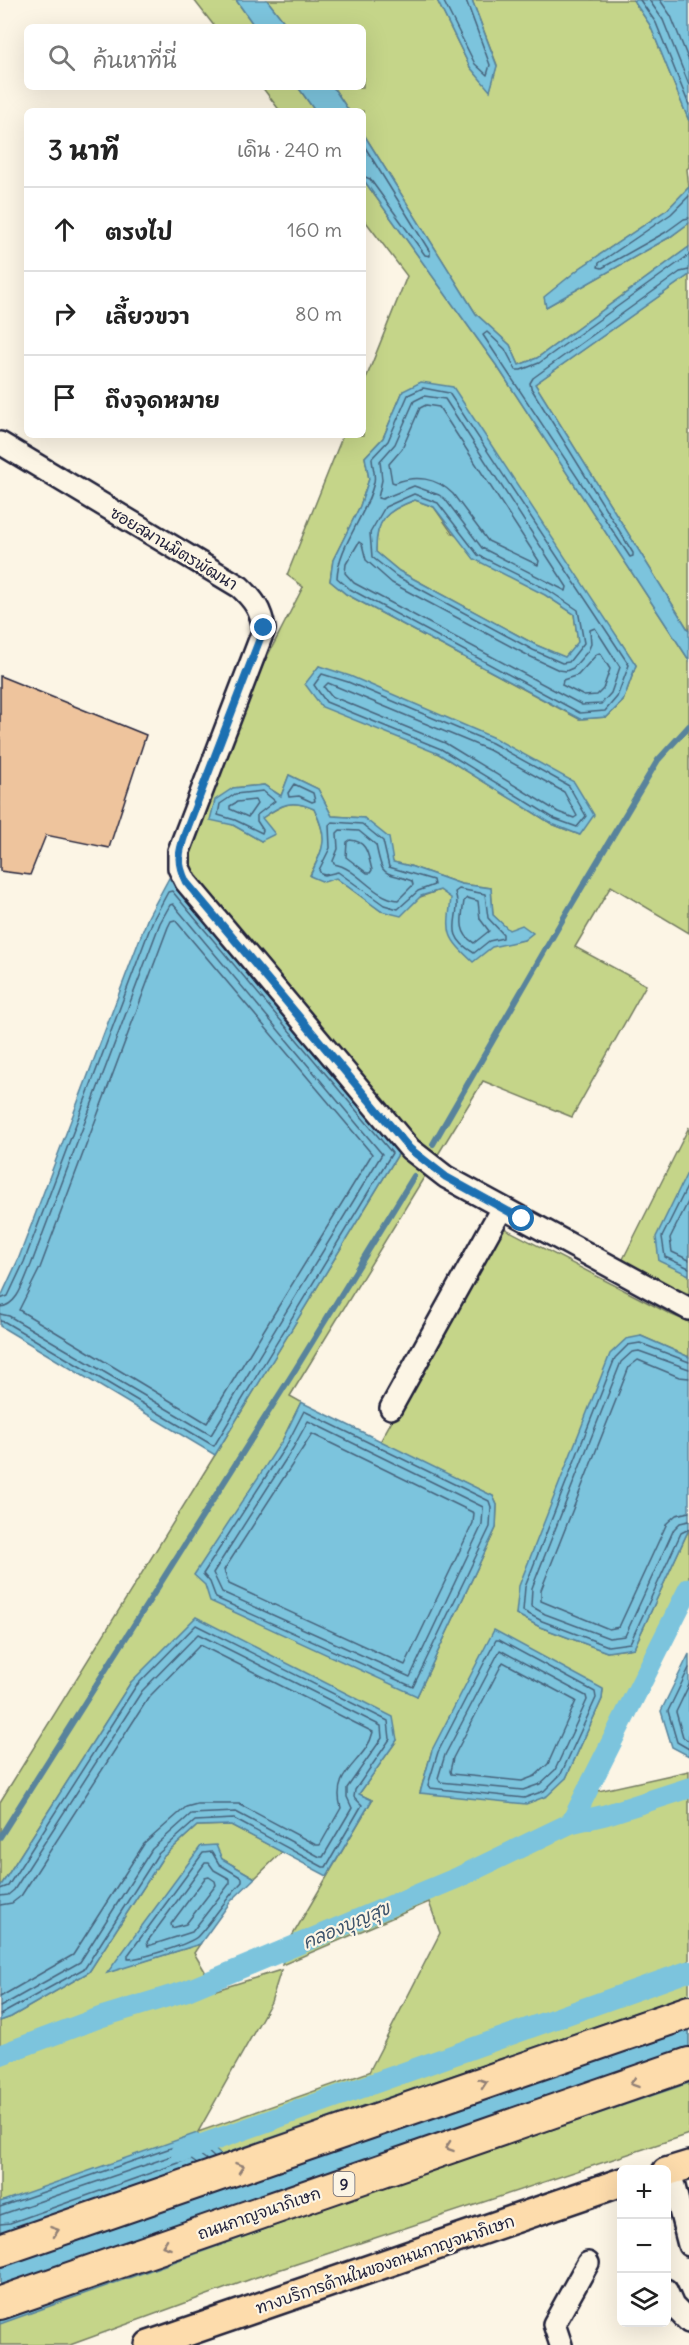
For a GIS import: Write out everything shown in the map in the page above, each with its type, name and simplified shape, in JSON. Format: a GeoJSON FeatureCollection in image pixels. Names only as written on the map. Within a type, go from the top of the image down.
{"type":"FeatureCollection","features":[{"type":"Feature","properties":{"kind":"highway"},"geometry":{"type":"LineString","coordinates":[[0,2250],[689,2012]]}},
{"type":"Feature","properties":{"kind":"highway","name":"ถนนกาญจนาภิเษก"},"geometry":{"type":"LineString","coordinates":[[0,2303],[689,2064]]}},
{"type":"Feature","properties":{"kind":"main road","name":"ทางบริการด้านในของถนนกาญจนาภิเษก"},"geometry":{"type":"LineString","coordinates":[[149,2345],[617,2183]]}},
{"type":"Feature","properties":{"kind":"street","name":"ซอยสมานมิตรพัฒนา"},"geometry":{"type":"LineString","coordinates":[[0,444],[240,586],[253,598],[261,613],[264,628],[179,851],[179,868],[186,882],[410,1149],[446,1177],[689,1309]]}},
{"type":"Feature","properties":{"kind":"street"},"geometry":{"type":"LineString","coordinates":[[391,1408],[502,1208]]}},
{"type":"Feature","properties":{"kind":"street"},"geometry":{"type":"LineString","coordinates":[[675,2169],[689,2245]]}},
{"type":"Feature","properties":{"kind":"street"},"geometry":{"type":"LineString","coordinates":[[561,2345],[554,2324],[588,2263]]}},
{"type":"Feature","properties":{"kind":"street"},"geometry":{"type":"LineString","coordinates":[[676,2301],[689,2322]]}},
{"type":"Feature","properties":{"kind":"green space"},"geometry":{"type":"Polygon","coordinates":[[[194,0],[236,0],[253,24],[213,24],[194,0]]]}},
{"type":"Feature","properties":{"kind":"green space"},"geometry":{"type":"Polygon","coordinates":[[[267,0],[437,0],[470,67],[490,90],[497,65],[472,0],[633,0],[650,25],[689,121],[689,167],[687,169],[689,187],[668,209],[580,268],[545,297],[546,307],[670,237],[689,223],[689,247],[537,358],[519,365],[510,345],[476,314],[366,138],[366,108],[347,108],[335,90],[366,90],[366,24],[286,24],[267,0]]]}},
{"type":"Feature","properties":{"kind":"green space"},"geometry":{"type":"Polygon","coordinates":[[[264,90],[300,90],[313,108],[278,108],[264,90]]]}},
{"type":"Feature","properties":{"kind":"green space"},"geometry":{"type":"Polygon","coordinates":[[[366,183],[499,369],[689,660],[689,933],[611,886],[575,947],[646,985],[572,1117],[483,1081],[290,1396],[301,1402],[282,1441],[417,1696],[496,1528],[497,1505],[493,1496],[380,1442],[500,1226],[689,1322],[689,1357],[641,1336],[516,1614],[540,1627],[607,1652],[634,1648],[689,1529],[689,1601],[594,1792],[689,1771],[689,2134],[254,2278],[70,2345],[0,2345],[0,2021],[11,2017],[89,1972],[163,1857],[197,1826],[231,1825],[282,1852],[255,1878],[222,1859],[108,1972],[200,1944],[194,1953],[216,1990],[281,1970],[271,2002],[198,2132],[369,2072],[440,1933],[429,1902],[282,1965],[288,1943],[372,1800],[359,1794],[397,1740],[131,1682],[0,1887],[0,1802],[400,1151],[188,873],[190,849],[247,696],[303,587],[287,575],[342,438],[366,438],[366,378],[407,276],[366,222],[366,183]],[[403,391],[383,438],[365,457],[369,479],[360,506],[333,560],[330,581],[346,594],[579,719],[607,717],[623,701],[636,665],[566,561],[403,391]],[[319,666],[306,684],[439,754],[552,824],[580,835],[319,666]],[[289,775],[281,796],[264,785],[233,788],[233,825],[261,841],[262,818],[276,809],[287,804],[299,804],[314,809],[322,829],[323,843],[310,875],[336,878],[381,911],[440,890],[451,897],[492,946],[523,940],[509,931],[493,915],[491,888],[461,884],[393,862],[364,818],[332,816],[318,789],[289,775]],[[603,1690],[432,1750],[420,1793],[566,1778],[602,1699],[603,1690]]]}},
{"type":"Feature","properties":{"kind":"green space"},"geometry":{"type":"Polygon","coordinates":[[[689,275],[689,631],[535,384],[689,275]]]}},
{"type":"Feature","properties":{"kind":"green space"},"geometry":{"type":"Polygon","coordinates":[[[415,500],[434,507],[452,533],[574,614],[578,643],[565,658],[536,645],[399,571],[376,552],[378,532],[384,518],[397,508],[415,500]]]}},
{"type":"Feature","properties":{"kind":"green space"},"geometry":{"type":"Polygon","coordinates":[[[689,1127],[689,1294],[620,1265],[689,1127]]]}},
{"type":"Feature","properties":{"kind":"water"},"geometry":{"type":"Polygon","coordinates":[[[236,0],[267,0],[286,24],[253,24],[236,0]]]}},
{"type":"Feature","properties":{"kind":"water"},"geometry":{"type":"Polygon","coordinates":[[[437,0],[472,0],[497,66],[490,91],[470,67],[437,0]]]}},
{"type":"Feature","properties":{"kind":"water"},"geometry":{"type":"Polygon","coordinates":[[[633,0],[689,0],[689,121],[650,25],[633,0]]]}},
{"type":"Feature","properties":{"kind":"water"},"geometry":{"type":"Polygon","coordinates":[[[300,90],[335,90],[347,108],[313,108],[300,90]]]}},
{"type":"Feature","properties":{"kind":"water"},"geometry":{"type":"Polygon","coordinates":[[[366,138],[476,314],[510,345],[519,365],[537,358],[689,247],[689,275],[535,384],[689,631],[689,660],[499,369],[366,183],[366,138]]]}},
{"type":"Feature","properties":{"kind":"water"},"geometry":{"type":"Polygon","coordinates":[[[689,187],[689,223],[670,237],[546,307],[544,297],[580,268],[668,209],[689,187]]]}},
{"type":"Feature","properties":{"kind":"water"},"geometry":{"type":"Polygon","coordinates":[[[421,382],[453,387],[636,665],[623,701],[607,717],[580,719],[346,594],[330,581],[333,560],[360,506],[369,479],[365,457],[383,438],[403,391],[421,382]],[[415,500],[390,512],[378,532],[376,552],[399,571],[536,645],[565,657],[578,642],[574,614],[545,595],[474,559],[434,507],[415,500]]]}},
{"type":"Feature","properties":{"kind":"water"},"geometry":{"type":"Polygon","coordinates":[[[319,666],[350,676],[494,738],[574,782],[594,815],[580,835],[552,824],[439,754],[322,707],[305,684],[319,666]]]}},
{"type":"Feature","properties":{"kind":"water"},"geometry":{"type":"Polygon","coordinates":[[[289,775],[318,789],[332,816],[364,818],[389,838],[393,862],[461,884],[491,888],[493,915],[509,930],[522,925],[533,933],[524,940],[492,947],[473,962],[457,946],[450,934],[451,898],[440,890],[421,896],[401,916],[381,911],[336,878],[324,882],[310,876],[323,843],[322,828],[314,809],[299,804],[287,804],[275,809],[262,818],[275,834],[261,841],[233,825],[210,820],[215,800],[233,788],[264,785],[281,796],[289,775]]]}},
{"type":"Feature","properties":{"kind":"water"},"geometry":{"type":"Polygon","coordinates":[[[169,878],[400,1151],[215,1455],[0,1326],[0,1299],[18,1260],[148,917],[169,878]]]}},
{"type":"Feature","properties":{"kind":"water"},"geometry":{"type":"Polygon","coordinates":[[[689,1169],[689,1275],[659,1261],[656,1237],[689,1169]]]}},
{"type":"Feature","properties":{"kind":"water"},"geometry":{"type":"Polygon","coordinates":[[[641,1336],[689,1357],[689,1529],[634,1648],[607,1652],[540,1627],[516,1614],[519,1586],[610,1354],[626,1339],[641,1336]]]}},
{"type":"Feature","properties":{"kind":"water"},"geometry":{"type":"Polygon","coordinates":[[[301,1402],[493,1496],[497,1505],[496,1528],[417,1696],[210,1601],[205,1585],[194,1575],[282,1441],[301,1402]]]}},
{"type":"Feature","properties":{"kind":"water"},"geometry":{"type":"Polygon","coordinates":[[[196,1617],[393,1717],[397,1740],[359,1794],[372,1800],[327,1876],[231,1825],[197,1826],[163,1857],[89,1972],[11,2017],[0,2021],[0,1887],[131,1682],[196,1617]]]}},
{"type":"Feature","properties":{"kind":"water"},"geometry":{"type":"Polygon","coordinates":[[[494,1630],[603,1689],[602,1699],[566,1778],[547,1796],[526,1804],[420,1793],[432,1750],[494,1630]]]}},
{"type":"Feature","properties":{"kind":"water"},"geometry":{"type":"Polygon","coordinates":[[[689,1654],[689,1756],[672,1747],[661,1711],[689,1654]]]}},
{"type":"Feature","properties":{"kind":"water"},"geometry":{"type":"Polygon","coordinates":[[[216,1845],[222,1859],[255,1878],[231,1901],[200,1944],[107,1973],[201,1846],[216,1845]]]}},
{"type":"Feature","properties":{"kind":"water"},"geometry":{"type":"Polygon","coordinates":[[[689,1994],[689,2083],[383,2187],[0,2324],[0,2202],[197,2133],[221,2155],[689,1994]]]}},
{"type":"Feature","properties":{"kind":"building"},"geometry":{"type":"Polygon","coordinates":[[[0,676],[146,735],[109,848],[46,835],[30,875],[0,871],[0,676]]]}},
{"type":"Feature","properties":{"kind":"waterway"},"geometry":{"type":"LineString","coordinates":[[433,1144],[658,760],[689,726]]}},
{"type":"Feature","properties":{"kind":"waterway"},"geometry":{"type":"LineString","coordinates":[[0,1837],[295,1370],[414,1176]]}},
{"type":"Feature","properties":{"kind":"waterway"},"geometry":{"type":"LineString","coordinates":[[571,1823],[689,1588]]}},
{"type":"Feature","properties":{"kind":"waterway","name":"คลองบุญสุข"},"geometry":{"type":"LineString","coordinates":[[0,2055],[101,2017],[186,1991],[457,1878],[571,1823],[605,1815],[689,1788]]}},
{"type":"Feature","properties":{"kind":"waterway"},"geometry":{"type":"LineString","coordinates":[[181,2152],[689,1971]]}},
{"type":"Feature","properties":{"kind":"route"},"geometry":{"type":"LineString","coordinates":[[264,628],[185,834],[179,851],[179,868],[186,882],[410,1149],[446,1177],[522,1219]]}}]}
